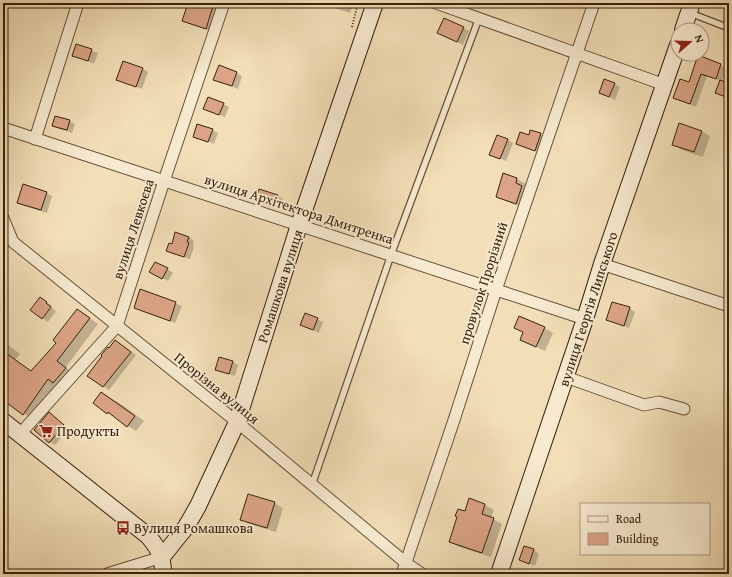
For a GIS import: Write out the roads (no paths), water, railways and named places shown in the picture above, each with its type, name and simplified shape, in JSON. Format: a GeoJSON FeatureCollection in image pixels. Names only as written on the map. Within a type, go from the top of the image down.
{"type":"FeatureCollection","features":[{"type":"Feature","properties":{"kind":"street"},"geometry":{"type":"LineString","coordinates":[[35,139],[78,3]]}},
{"type":"Feature","properties":{"kind":"street","name":"вулиця Левкоєва"},"geometry":{"type":"LineString","coordinates":[[20,434],[117,326],[224,3]]}},
{"type":"Feature","properties":{"kind":"street","name":"Ромашкова вулиця"},"geometry":{"type":"LineString","coordinates":[[162,558],[186,527],[198,506],[237,422],[299,225],[375,3]]}},
{"type":"Feature","properties":{"kind":"street"},"geometry":{"type":"LineString","coordinates":[[436,3],[665,85]]}},
{"type":"Feature","properties":{"kind":"street","name":"провулок Прорізний"},"geometry":{"type":"LineString","coordinates":[[402,574],[496,290],[594,3]]}},
{"type":"Feature","properties":{"kind":"street"},"geometry":{"type":"LineString","coordinates":[[686,22],[690,8]]}},
{"type":"Feature","properties":{"kind":"street","name":"вулиця Георгія Липського"},"geometry":{"type":"LineString","coordinates":[[499,574],[566,377],[602,264],[672,62]]}},
{"type":"Feature","properties":{"kind":"street","name":"вулиця Архітектора Дмитренка"},"geometry":{"type":"LineString","coordinates":[[3,128],[585,319]]}},
{"type":"Feature","properties":{"kind":"street","name":"Прорізна вулиця"},"geometry":{"type":"LineString","coordinates":[[3,218],[13,242],[237,422],[406,563],[422,574]]}},
{"type":"Feature","properties":{"kind":"street"},"geometry":{"type":"LineString","coordinates":[[602,264],[729,306]]}},
{"type":"Feature","properties":{"kind":"street"},"geometry":{"type":"LineString","coordinates":[[566,377],[644,405],[659,402],[684,408]]}},
{"type":"Feature","properties":{"kind":"street"},"geometry":{"type":"LineString","coordinates":[[3,421],[148,536],[162,558],[163,574]]}},
{"type":"Feature","properties":{"kind":"street"},"geometry":{"type":"LineString","coordinates":[[107,574],[162,558]]}},
{"type":"Feature","properties":{"kind":"lane"},"geometry":{"type":"LineString","coordinates":[[690,8],[729,28]]}},
{"type":"Feature","properties":{"kind":"lane"},"geometry":{"type":"LineString","coordinates":[[312,485],[391,255],[479,18]]}},
{"type":"Feature","properties":{"kind":"place","name":"Продукты"},"geometry":{"type":"Point","coordinates":[46,431]}},
{"type":"Feature","properties":{"kind":"place","name":"Вулиця Ромашкова"},"geometry":{"type":"Point","coordinates":[123,528]}}]}
